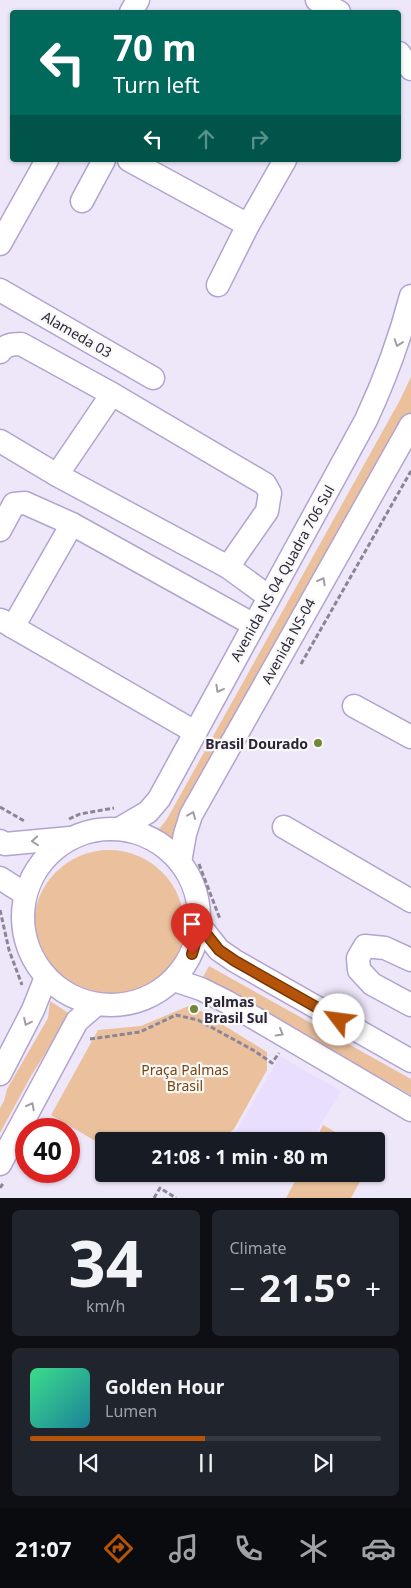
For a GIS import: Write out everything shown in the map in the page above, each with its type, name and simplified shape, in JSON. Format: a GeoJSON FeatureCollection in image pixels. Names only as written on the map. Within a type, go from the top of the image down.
{"type":"FeatureCollection","features":[{"type":"Feature","properties":{"kind":"street"},"geometry":{"type":"LineString","coordinates":[[317,0],[336,10]]}},
{"type":"Feature","properties":{"kind":"street"},"geometry":{"type":"LineString","coordinates":[[401,56],[411,69]]}},
{"type":"Feature","properties":{"kind":"street"},"geometry":{"type":"LineString","coordinates":[[0,244],[47,162]]}},
{"type":"Feature","properties":{"kind":"street"},"geometry":{"type":"LineString","coordinates":[[82,201],[103,162]]}},
{"type":"Feature","properties":{"kind":"street"},"geometry":{"type":"LineString","coordinates":[[133,162],[248,226]]}},
{"type":"Feature","properties":{"kind":"street"},"geometry":{"type":"LineString","coordinates":[[218,285],[278,162]]}},
{"type":"Feature","properties":{"kind":"street","name":"Alameda 03"},"geometry":{"type":"LineString","coordinates":[[0,290],[153,378]]}},
{"type":"Feature","properties":{"kind":"street","name":"Avenida NS 04 Quadra 706 Sul"},"geometry":{"type":"LineString","coordinates":[[119,828],[148,812],[159,799],[196,732],[366,420],[385,380],[400,340],[411,296]]}},
{"type":"Feature","properties":{"kind":"street"},"geometry":{"type":"LineString","coordinates":[[0,352],[2,348],[11,344],[20,344],[112,394],[265,484],[270,492],[267,511],[228,567]]}},
{"type":"Feature","properties":{"kind":"street"},"geometry":{"type":"LineString","coordinates":[[57,475],[112,394]]}},
{"type":"Feature","properties":{"kind":"street","name":"Avenida NS-04"},"geometry":{"type":"LineString","coordinates":[[189,861],[185,834],[191,814],[411,425]]}},
{"type":"Feature","properties":{"kind":"street"},"geometry":{"type":"LineString","coordinates":[[0,442],[57,475],[228,567],[268,597]]}},
{"type":"Feature","properties":{"kind":"street"},"geometry":{"type":"LineString","coordinates":[[0,530],[14,504],[25,503],[72,524],[254,625]]}},
{"type":"Feature","properties":{"kind":"street"},"geometry":{"type":"LineString","coordinates":[[72,524],[6,623],[196,732]]}},
{"type":"Feature","properties":{"kind":"street"},"geometry":{"type":"LineString","coordinates":[[354,706],[411,737]]}},
{"type":"Feature","properties":{"kind":"street"},"geometry":{"type":"LineString","coordinates":[[284,827],[411,901]]}},
{"type":"Feature","properties":{"kind":"street"},"geometry":{"type":"LineString","coordinates":[[0,841],[5,844],[70,838],[119,828],[142,833],[189,861],[198,897],[219,950],[235,961],[410,1058]]}},
{"type":"Feature","properties":{"kind":"street"},"geometry":{"type":"LineString","coordinates":[[70,838],[37,867],[24,894],[20,914],[25,945],[31,957],[46,977],[70,994],[97,1004],[126,1004],[153,995],[174,980],[184,970],[210,927]]}},
{"type":"Feature","properties":{"kind":"street"},"geometry":{"type":"LineString","coordinates":[[0,878],[24,894]]}},
{"type":"Feature","properties":{"kind":"street"},"geometry":{"type":"LineString","coordinates":[[411,960],[385,948],[365,946],[358,958],[359,970],[372,984],[411,1005]]}},
{"type":"Feature","properties":{"kind":"street"},"geometry":{"type":"LineString","coordinates":[[0,1074],[33,1010],[46,977]]}},
{"type":"Feature","properties":{"kind":"street"},"geometry":{"type":"LineString","coordinates":[[174,980],[202,989],[411,1110]]}},
{"type":"Feature","properties":{"kind":"street"},"geometry":{"type":"LineString","coordinates":[[0,1164],[77,1021],[97,1004]]}},
{"type":"Feature","properties":{"kind":"path"},"geometry":{"type":"LineString","coordinates":[[297,671],[411,472]]}},
{"type":"Feature","properties":{"kind":"path"},"geometry":{"type":"LineString","coordinates":[[189,861],[214,902],[210,927]]}},
{"type":"Feature","properties":{"kind":"path"},"geometry":{"type":"LineString","coordinates":[[0,910],[8,950],[25,993]]}},
{"type":"Feature","properties":{"kind":"path"},"geometry":{"type":"LineString","coordinates":[[88,1039],[140,1032],[176,1015],[198,1020],[253,1050],[272,1063],[288,1038]]}},
{"type":"Feature","properties":{"kind":"path"},"geometry":{"type":"LineString","coordinates":[[154,1198],[160,1188],[176,1198]]}},
{"type":"Feature","properties":{"kind":"shaded area"},"geometry":{"type":"Polygon","coordinates":[[[280,1056],[341,1091],[316,1132],[236,1132],[280,1056]]]}},
{"type":"Feature","properties":{"kind":"green space"},"geometry":{"type":"Polygon","coordinates":[[[411,377],[411,417],[174,845],[155,834],[167,819],[411,377]]]}},
{"type":"Feature","properties":{"kind":"green space"},"geometry":{"type":"Polygon","coordinates":[[[109,850],[124,851],[138,856],[151,862],[162,872],[172,883],[178,896],[183,910],[183,940],[178,954],[172,967],[162,978],[151,988],[138,994],[124,999],[109,1000],[94,999],[80,994],[67,988],[56,978],[46,967],[40,954],[35,940],[34,925],[35,910],[40,896],[46,883],[56,872],[67,862],[80,856],[94,851],[109,850]]]}},
{"type":"Feature","properties":{"kind":"green space"},"geometry":{"type":"Polygon","coordinates":[[[209,966],[411,1079],[411,1095],[202,979],[209,966]]]}},
{"type":"Feature","properties":{"kind":"green space"},"geometry":{"type":"Polygon","coordinates":[[[50,1001],[70,1014],[31,1076],[0,1133],[0,1108],[7,1089],[48,1018],[50,1001]]]}},
{"type":"Feature","properties":{"kind":"green space","name":"Praça Palmas Brasil"},"geometry":{"type":"Polygon","coordinates":[[[191,1005],[267,1052],[267,1070],[234,1129],[230,1132],[95,1132],[95,1141],[80,1132],[80,1118],[56,1118],[51,1115],[98,1030],[141,1026],[191,1005]]]}},
{"type":"Feature","properties":{"kind":"green space"},"geometry":{"type":"Polygon","coordinates":[[[323,1125],[335,1132],[320,1132],[323,1125]]]}},
{"type":"Feature","properties":{"kind":"green space"},"geometry":{"type":"Polygon","coordinates":[[[295,1182],[360,1182],[351,1198],[286,1198],[295,1182]]]}},
{"type":"Feature","properties":{"kind":"place","name":"Brasil Dourado"},"geometry":{"type":"Point","coordinates":[318,743]}},
{"type":"Feature","properties":{"kind":"place","name":"Palmas Brasil Sul"},"geometry":{"type":"Point","coordinates":[194,1009]}},
{"type":"Feature","properties":{"kind":"route"},"geometry":{"type":"LineString","coordinates":[[192,954],[200,926],[219,950],[235,961],[339,1020]]}}]}
